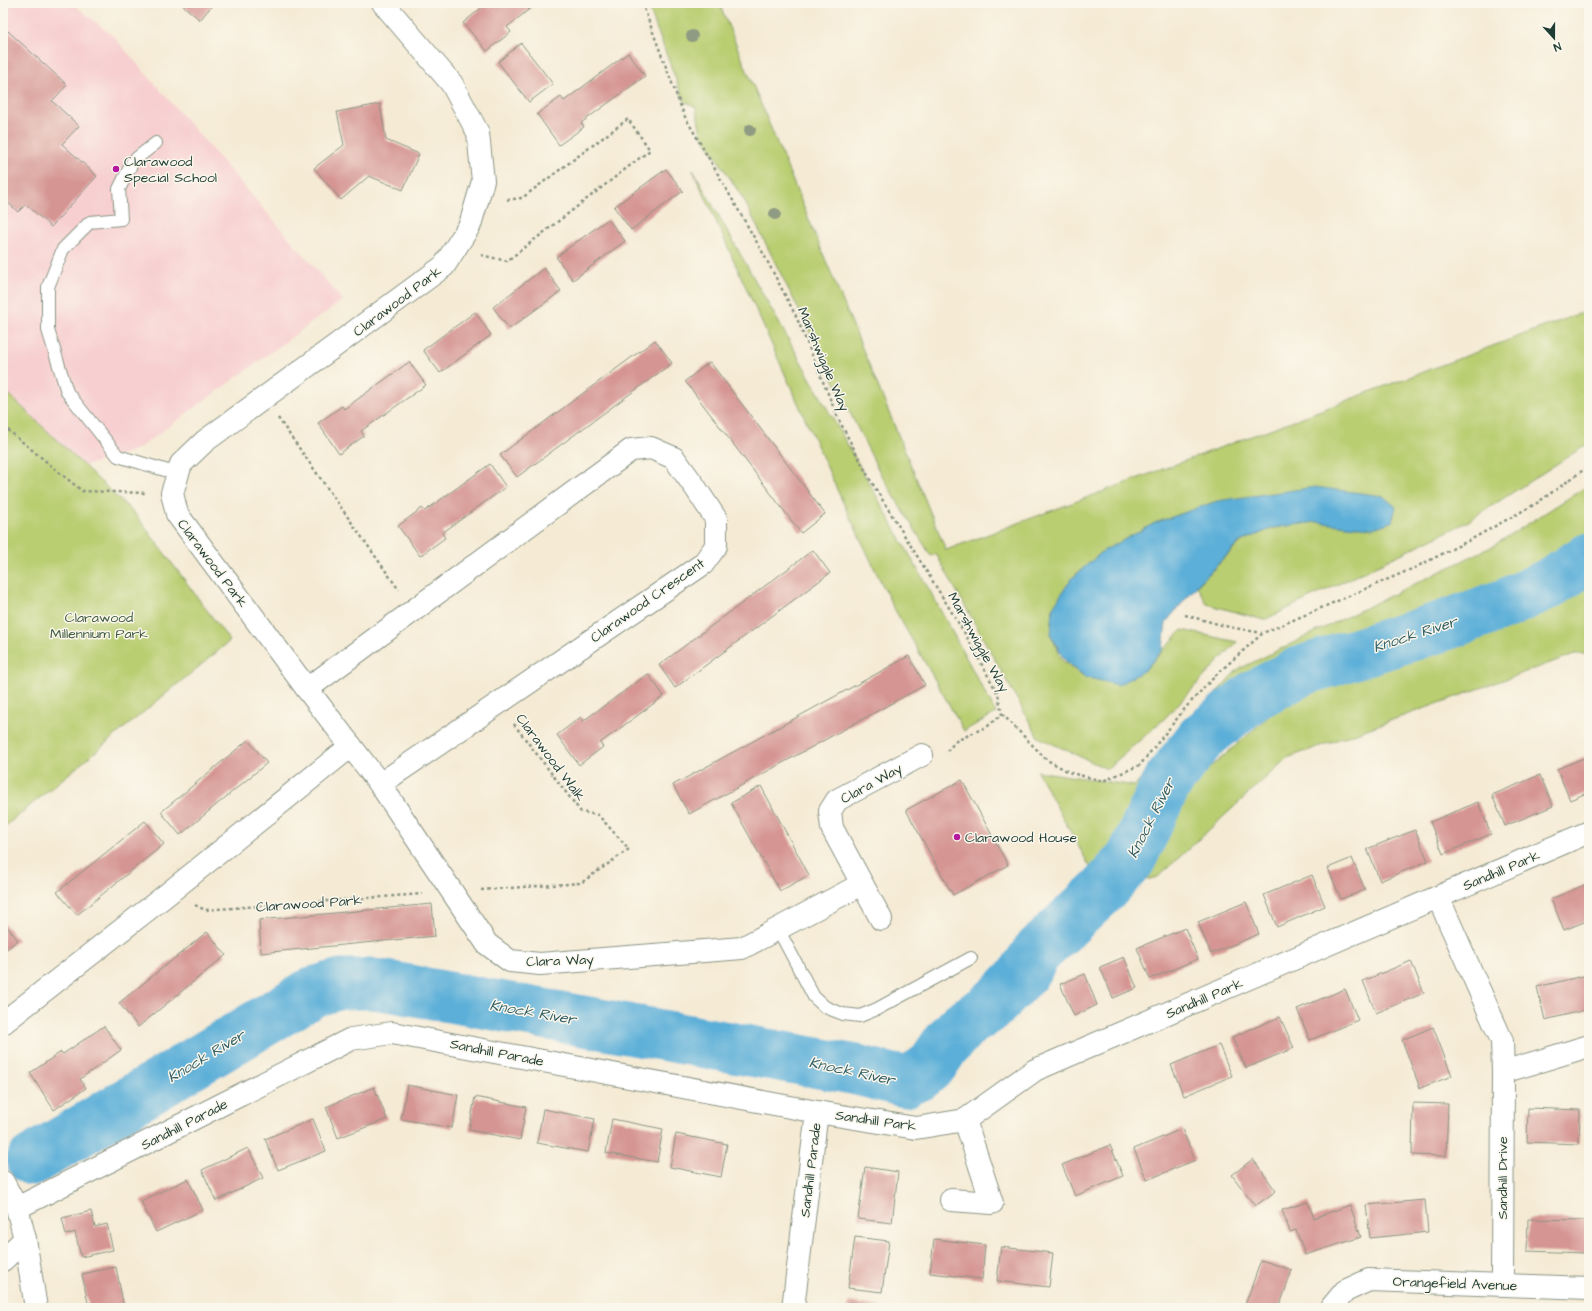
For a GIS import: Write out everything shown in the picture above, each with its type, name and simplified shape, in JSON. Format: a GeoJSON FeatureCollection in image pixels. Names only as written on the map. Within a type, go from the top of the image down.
{"type":"FeatureCollection","features":[{"type":"Feature","properties":{"kind":"street","name":"Clarawood Park"},"geometry":{"type":"LineString","coordinates":[[351,746],[177,514],[175,483],[181,464],[205,442],[444,266],[470,225],[483,181],[478,133],[452,84],[383,3]]}},
{"type":"Feature","properties":{"kind":"street","name":"Clarawood Crescent"},"geometry":{"type":"LineString","coordinates":[[307,689],[631,450],[651,448],[674,458],[716,520],[716,546],[704,564],[380,784]]}},
{"type":"Feature","properties":{"kind":"street","name":"Clara Way"},"geometry":{"type":"LineString","coordinates":[[351,746],[380,784],[487,944],[510,961],[540,964],[742,948],[862,884]]}},
{"type":"Feature","properties":{"kind":"street"},"geometry":{"type":"LineString","coordinates":[[3,1023],[170,892],[351,746]]}},
{"type":"Feature","properties":{"kind":"street","name":"Clara Way"},"geometry":{"type":"LineString","coordinates":[[881,919],[832,828],[830,811],[837,800],[922,755]]}},
{"type":"Feature","properties":{"kind":"street","name":"Sandhill Park"},"geometry":{"type":"LineString","coordinates":[[817,1112],[916,1128],[965,1120],[1035,1070],[1589,832]]}},
{"type":"Feature","properties":{"kind":"street","name":"Sandhill Drive"},"geometry":{"type":"LineString","coordinates":[[1438,897],[1502,1041],[1502,1284]]}},
{"type":"Feature","properties":{"kind":"street","name":"Sandhill Parade"},"geometry":{"type":"LineString","coordinates":[[17,1208],[351,1039],[392,1033],[817,1112],[793,1308]]}},
{"type":"Feature","properties":{"kind":"street"},"geometry":{"type":"LineString","coordinates":[[1503,1072],[1589,1046]]}},
{"type":"Feature","properties":{"kind":"street"},"geometry":{"type":"LineString","coordinates":[[951,1200],[992,1203],[965,1120]]}},
{"type":"Feature","properties":{"kind":"street"},"geometry":{"type":"LineString","coordinates":[[3,1182],[17,1208],[25,1239],[36,1308]]}},
{"type":"Feature","properties":{"kind":"street"},"geometry":{"type":"LineString","coordinates":[[3,1260],[25,1239]]}},
{"type":"Feature","properties":{"kind":"street","name":"Orangefield Avenue"},"geometry":{"type":"LineString","coordinates":[[1332,1308],[1345,1291],[1369,1280],[1589,1288]]}},
{"type":"Feature","properties":{"kind":"lane"},"geometry":{"type":"LineString","coordinates":[[156,143],[133,161],[119,189],[121,219],[90,222],[63,249],[48,288],[48,330],[67,392],[118,456],[175,483]]}},
{"type":"Feature","properties":{"kind":"lane"},"geometry":{"type":"LineString","coordinates":[[778,929],[814,997],[825,1007],[843,1014],[860,1016],[971,958]]}},
{"type":"Feature","properties":{"kind":"path","name":"Marshwiggle Way"},"geometry":{"type":"LineString","coordinates":[[642,3],[684,115],[763,252],[796,316],[838,418],[869,478],[964,632],[998,694],[1002,714]]}},
{"type":"Feature","properties":{"kind":"path"},"geometry":{"type":"LineString","coordinates":[[455,250],[506,261],[650,150],[628,119],[522,198],[477,201]]}},
{"type":"Feature","properties":{"kind":"path"},"geometry":{"type":"LineString","coordinates":[[264,399],[414,610]]}},
{"type":"Feature","properties":{"kind":"path"},"geometry":{"type":"LineString","coordinates":[[3,426],[82,491],[175,483]]}},
{"type":"Feature","properties":{"kind":"path"},"geometry":{"type":"LineString","coordinates":[[922,755],[943,755],[956,741],[988,726],[1002,714],[1047,760],[1071,773],[1103,780],[1140,765],[1187,706],[1213,678],[1263,633],[1414,568],[1470,540],[1536,503],[1589,466]]}},
{"type":"Feature","properties":{"kind":"path"},"geometry":{"type":"LineString","coordinates":[[1185,615],[1229,627],[1263,633]]}},
{"type":"Feature","properties":{"kind":"path","name":"Clarawood Walk"},"geometry":{"type":"LineString","coordinates":[[453,892],[581,883],[630,849],[598,815],[581,812],[498,704]]}},
{"type":"Feature","properties":{"kind":"path","name":"Clarawood Park"},"geometry":{"type":"LineString","coordinates":[[170,892],[205,910],[453,892]]}},
{"type":"Feature","properties":{"kind":"shaded area","name":"Clarawood Special School"},"geometry":{"type":"Polygon","coordinates":[[[3,3],[72,3],[114,37],[343,300],[139,448],[83,466],[3,389],[3,3]]]}},
{"type":"Feature","properties":{"kind":"green space"},"geometry":{"type":"Polygon","coordinates":[[[647,3],[719,3],[946,550],[1589,310],[1589,443],[1467,522],[1264,620],[1207,604],[1197,586],[1242,541],[1273,528],[1396,507],[1155,523],[1101,554],[1076,574],[1051,635],[1062,660],[1085,677],[1145,670],[1182,630],[1237,642],[1163,720],[1107,769],[1038,737],[936,554],[931,556],[881,475],[744,200],[701,134],[696,107],[684,101],[647,3]]]}},
{"type":"Feature","properties":{"kind":"green space"},"geometry":{"type":"Polygon","coordinates":[[[693,170],[935,600],[996,713],[964,731],[891,603],[839,494],[693,170]]]}},
{"type":"Feature","properties":{"kind":"green space","name":"Clarawood Millennium Park"},"geometry":{"type":"Polygon","coordinates":[[[3,389],[136,515],[230,641],[3,828],[3,389]]]}},
{"type":"Feature","properties":{"kind":"green space"},"geometry":{"type":"Polygon","coordinates":[[[1589,485],[1589,538],[1558,563],[1459,612],[1342,647],[1231,701],[1158,777],[1101,887],[1037,771],[1135,786],[1177,736],[1237,670],[1493,546],[1589,485]]]}},
{"type":"Feature","properties":{"kind":"green space"},"geometry":{"type":"Polygon","coordinates":[[[1589,575],[1589,654],[1575,654],[1287,758],[1158,877],[1116,887],[1176,798],[1285,702],[1589,575]]]}},
{"type":"Feature","properties":{"kind":"water"},"geometry":{"type":"Polygon","coordinates":[[[1315,487],[1383,496],[1396,507],[1392,522],[1373,528],[1316,522],[1273,528],[1240,542],[1201,581],[1166,622],[1163,649],[1145,670],[1118,685],[1085,677],[1064,659],[1051,635],[1053,607],[1071,579],[1103,551],[1155,523],[1217,501],[1315,487]]]}},
{"type":"Feature","properties":{"kind":"building"},"geometry":{"type":"Polygon","coordinates":[[[180,3],[214,3],[200,20],[180,3]]]}},
{"type":"Feature","properties":{"kind":"building"},"geometry":{"type":"Polygon","coordinates":[[[493,3],[537,3],[507,27],[511,32],[487,51],[463,23],[486,4],[489,7],[493,3]]]}},
{"type":"Feature","properties":{"kind":"building"},"geometry":{"type":"Polygon","coordinates":[[[8,31],[67,85],[52,101],[79,126],[62,144],[97,176],[51,227],[26,204],[18,212],[3,198],[3,37],[8,31]]]}},
{"type":"Feature","properties":{"kind":"building"},"geometry":{"type":"Polygon","coordinates":[[[521,43],[553,84],[529,102],[498,62],[521,43]]]}},
{"type":"Feature","properties":{"kind":"building"},"geometry":{"type":"Polygon","coordinates":[[[628,53],[645,76],[581,123],[584,127],[559,145],[537,114],[561,97],[564,101],[628,53]]]}},
{"type":"Feature","properties":{"kind":"building"},"geometry":{"type":"Polygon","coordinates":[[[380,104],[386,140],[419,154],[403,190],[369,176],[341,200],[314,168],[344,145],[337,112],[380,104]]]}},
{"type":"Feature","properties":{"kind":"building"},"geometry":{"type":"Polygon","coordinates":[[[666,169],[683,191],[631,230],[614,207],[666,169]]]}},
{"type":"Feature","properties":{"kind":"building"},"geometry":{"type":"Polygon","coordinates":[[[608,219],[625,241],[573,280],[556,257],[608,219]]]}},
{"type":"Feature","properties":{"kind":"building"},"geometry":{"type":"Polygon","coordinates":[[[544,268],[561,291],[509,329],[493,307],[544,268]]]}},
{"type":"Feature","properties":{"kind":"building"},"geometry":{"type":"Polygon","coordinates":[[[475,312],[491,335],[440,373],[423,350],[475,312]]]}},
{"type":"Feature","properties":{"kind":"building"},"geometry":{"type":"Polygon","coordinates":[[[655,340],[672,363],[517,477],[500,455],[655,340]]]}},
{"type":"Feature","properties":{"kind":"building"},"geometry":{"type":"Polygon","coordinates":[[[409,362],[426,385],[361,431],[364,436],[339,454],[318,423],[342,406],[344,409],[409,362]]]}},
{"type":"Feature","properties":{"kind":"building"},"geometry":{"type":"Polygon","coordinates":[[[710,362],[825,514],[801,533],[685,381],[710,362]]]}},
{"type":"Feature","properties":{"kind":"building"},"geometry":{"type":"Polygon","coordinates":[[[490,464],[506,487],[442,533],[445,538],[420,556],[398,526],[422,508],[425,511],[490,464]]]}},
{"type":"Feature","properties":{"kind":"building"},"geometry":{"type":"Polygon","coordinates":[[[813,550],[830,573],[675,688],[659,665],[813,550]]]}},
{"type":"Feature","properties":{"kind":"building"},"geometry":{"type":"Polygon","coordinates":[[[909,656],[925,685],[689,814],[673,785],[909,656]]]}},
{"type":"Feature","properties":{"kind":"building"},"geometry":{"type":"Polygon","coordinates":[[[648,674],[664,696],[600,743],[603,747],[579,765],[557,735],[581,717],[583,721],[648,674]]]}},
{"type":"Feature","properties":{"kind":"building"},"geometry":{"type":"Polygon","coordinates":[[[248,740],[267,763],[180,835],[161,812],[248,740]]]}},
{"type":"Feature","properties":{"kind":"building"},"geometry":{"type":"Polygon","coordinates":[[[1589,756],[1589,792],[1570,800],[1557,769],[1589,756]]]}},
{"type":"Feature","properties":{"kind":"building"},"geometry":{"type":"Polygon","coordinates":[[[1540,775],[1553,806],[1505,826],[1492,795],[1540,775]]]}},
{"type":"Feature","properties":{"kind":"building","name":"Clarawood House"},"geometry":{"type":"Polygon","coordinates":[[[962,780],[1008,865],[953,895],[906,810],[962,780]]]}},
{"type":"Feature","properties":{"kind":"building"},"geometry":{"type":"Polygon","coordinates":[[[761,786],[809,875],[780,891],[731,803],[761,786]]]}},
{"type":"Feature","properties":{"kind":"building"},"geometry":{"type":"Polygon","coordinates":[[[1478,802],[1491,834],[1443,854],[1430,822],[1478,802]]]}},
{"type":"Feature","properties":{"kind":"building"},"geometry":{"type":"Polygon","coordinates":[[[145,821],[164,844],[77,915],[57,892],[145,821]]]}},
{"type":"Feature","properties":{"kind":"building"},"geometry":{"type":"Polygon","coordinates":[[[1415,830],[1428,861],[1380,881],[1367,849],[1415,830]]]}},
{"type":"Feature","properties":{"kind":"building"},"geometry":{"type":"Polygon","coordinates":[[[1352,858],[1365,890],[1341,899],[1328,868],[1352,858]]]}},
{"type":"Feature","properties":{"kind":"building"},"geometry":{"type":"Polygon","coordinates":[[[1312,875],[1325,906],[1277,927],[1264,895],[1312,875]]]}},
{"type":"Feature","properties":{"kind":"building"},"geometry":{"type":"Polygon","coordinates":[[[1589,883],[1589,920],[1564,930],[1551,899],[1589,883]]]}},
{"type":"Feature","properties":{"kind":"building"},"geometry":{"type":"Polygon","coordinates":[[[1246,902],[1259,934],[1211,954],[1198,922],[1246,902]]]}},
{"type":"Feature","properties":{"kind":"building"},"geometry":{"type":"Polygon","coordinates":[[[432,904],[435,936],[261,953],[259,920],[432,904]]]}},
{"type":"Feature","properties":{"kind":"building"},"geometry":{"type":"Polygon","coordinates":[[[3,922],[18,940],[3,952],[3,922]]]}},
{"type":"Feature","properties":{"kind":"building"},"geometry":{"type":"Polygon","coordinates":[[[1185,928],[1198,959],[1150,979],[1137,948],[1185,928]]]}},
{"type":"Feature","properties":{"kind":"building"},"geometry":{"type":"Polygon","coordinates":[[[207,932],[226,955],[138,1027],[119,1003],[207,932]]]}},
{"type":"Feature","properties":{"kind":"building"},"geometry":{"type":"Polygon","coordinates":[[[1124,957],[1137,988],[1113,998],[1100,967],[1124,957]]]}},
{"type":"Feature","properties":{"kind":"building"},"geometry":{"type":"Polygon","coordinates":[[[1411,961],[1424,993],[1376,1013],[1363,981],[1411,961]]]}},
{"type":"Feature","properties":{"kind":"building"},"geometry":{"type":"Polygon","coordinates":[[[1085,974],[1097,1005],[1074,1016],[1060,984],[1085,974]]]}},
{"type":"Feature","properties":{"kind":"building"},"geometry":{"type":"Polygon","coordinates":[[[1587,975],[1589,982],[1589,1009],[1545,1020],[1537,987],[1587,975]]]}},
{"type":"Feature","properties":{"kind":"building"},"geometry":{"type":"Polygon","coordinates":[[[1345,989],[1358,1020],[1310,1040],[1297,1009],[1345,989]]]}},
{"type":"Feature","properties":{"kind":"building"},"geometry":{"type":"Polygon","coordinates":[[[1280,1017],[1294,1048],[1246,1068],[1232,1037],[1280,1017]]]}},
{"type":"Feature","properties":{"kind":"building"},"geometry":{"type":"Polygon","coordinates":[[[104,1026],[121,1050],[80,1079],[86,1088],[54,1110],[30,1073],[61,1052],[63,1054],[104,1026]]]}},
{"type":"Feature","properties":{"kind":"building"},"geometry":{"type":"Polygon","coordinates":[[[1433,1027],[1452,1076],[1420,1088],[1402,1040],[1433,1027]]]}},
{"type":"Feature","properties":{"kind":"building"},"geometry":{"type":"Polygon","coordinates":[[[1219,1045],[1232,1076],[1184,1096],[1171,1065],[1219,1045]]]}},
{"type":"Feature","properties":{"kind":"building"},"geometry":{"type":"Polygon","coordinates":[[[407,1085],[458,1095],[452,1128],[401,1119],[407,1085]]]}},
{"type":"Feature","properties":{"kind":"building"},"geometry":{"type":"Polygon","coordinates":[[[374,1087],[387,1119],[338,1138],[326,1107],[374,1087]]]}},
{"type":"Feature","properties":{"kind":"building"},"geometry":{"type":"Polygon","coordinates":[[[475,1097],[526,1107],[520,1140],[469,1130],[475,1097]]]}},
{"type":"Feature","properties":{"kind":"building"},"geometry":{"type":"Polygon","coordinates":[[[1413,1103],[1448,1104],[1446,1156],[1412,1155],[1413,1103]]]}},
{"type":"Feature","properties":{"kind":"building"},"geometry":{"type":"Polygon","coordinates":[[[1528,1108],[1580,1110],[1579,1144],[1527,1142],[1528,1108]]]}},
{"type":"Feature","properties":{"kind":"building"},"geometry":{"type":"Polygon","coordinates":[[[543,1109],[595,1119],[588,1152],[537,1143],[543,1109]]]}},
{"type":"Feature","properties":{"kind":"building"},"geometry":{"type":"Polygon","coordinates":[[[313,1119],[326,1151],[278,1170],[265,1139],[313,1119]]]}},
{"type":"Feature","properties":{"kind":"building"},"geometry":{"type":"Polygon","coordinates":[[[612,1119],[663,1129],[657,1162],[606,1153],[612,1119]]]}},
{"type":"Feature","properties":{"kind":"building"},"geometry":{"type":"Polygon","coordinates":[[[1182,1129],[1195,1160],[1147,1180],[1134,1149],[1182,1129]]]}},
{"type":"Feature","properties":{"kind":"building"},"geometry":{"type":"Polygon","coordinates":[[[676,1134],[727,1144],[721,1177],[670,1167],[676,1134]]]}},
{"type":"Feature","properties":{"kind":"building"},"geometry":{"type":"Polygon","coordinates":[[[1110,1145],[1123,1176],[1075,1196],[1062,1165],[1110,1145]]]}},
{"type":"Feature","properties":{"kind":"building"},"geometry":{"type":"Polygon","coordinates":[[[248,1148],[263,1178],[216,1201],[202,1170],[248,1148]]]}},
{"type":"Feature","properties":{"kind":"building"},"geometry":{"type":"Polygon","coordinates":[[[1253,1159],[1276,1191],[1255,1206],[1232,1175],[1253,1159]]]}},
{"type":"Feature","properties":{"kind":"building"},"geometry":{"type":"Polygon","coordinates":[[[865,1167],[898,1172],[892,1223],[858,1219],[865,1167]]]}},
{"type":"Feature","properties":{"kind":"building"},"geometry":{"type":"Polygon","coordinates":[[[188,1179],[203,1210],[156,1232],[141,1201],[188,1179]]]}},
{"type":"Feature","properties":{"kind":"building"},"geometry":{"type":"Polygon","coordinates":[[[1425,1200],[1428,1232],[1370,1238],[1366,1205],[1425,1200]]]}},
{"type":"Feature","properties":{"kind":"building"},"geometry":{"type":"Polygon","coordinates":[[[1308,1202],[1314,1218],[1350,1205],[1361,1237],[1305,1255],[1296,1230],[1290,1232],[1282,1210],[1308,1202]]]}},
{"type":"Feature","properties":{"kind":"building"},"geometry":{"type":"Polygon","coordinates":[[[91,1211],[95,1227],[107,1224],[113,1250],[81,1257],[75,1232],[66,1235],[62,1218],[91,1211]]]}},
{"type":"Feature","properties":{"kind":"building"},"geometry":{"type":"Polygon","coordinates":[[[1528,1219],[1587,1220],[1586,1253],[1527,1251],[1528,1219]]]}},
{"type":"Feature","properties":{"kind":"building"},"geometry":{"type":"Polygon","coordinates":[[[855,1237],[889,1241],[882,1292],[848,1288],[855,1237]]]}},
{"type":"Feature","properties":{"kind":"building"},"geometry":{"type":"Polygon","coordinates":[[[934,1239],[985,1245],[982,1279],[930,1273],[934,1239]]]}},
{"type":"Feature","properties":{"kind":"building"},"geometry":{"type":"Polygon","coordinates":[[[1001,1247],[1053,1253],[1049,1287],[997,1281],[1001,1247]]]}},
{"type":"Feature","properties":{"kind":"building"},"geometry":{"type":"Polygon","coordinates":[[[1261,1260],[1292,1270],[1279,1308],[1244,1308],[1261,1260]]]}},
{"type":"Feature","properties":{"kind":"building"},"geometry":{"type":"Polygon","coordinates":[[[116,1267],[124,1308],[89,1308],[82,1274],[116,1267]]]}},
{"type":"Feature","properties":{"kind":"building"},"geometry":{"type":"Polygon","coordinates":[[[849,1302],[881,1307],[881,1308],[847,1308],[849,1302]]]}},
{"type":"Feature","properties":{"kind":"waterway","name":"Knock River"},"geometry":{"type":"LineString","coordinates":[[32,1160],[313,992],[341,984],[373,984],[393,987],[857,1070],[905,1082],[919,1076],[932,1065],[944,1047],[963,1025],[988,1009],[1002,996],[1023,974],[1037,952],[1103,890],[1131,859],[1167,782],[1202,737],[1253,696],[1301,671],[1443,626],[1505,604],[1548,584],[1589,558]]}},
{"type":"Feature","properties":{"kind":"place","name":"Clarawood Special School"},"geometry":{"type":"Point","coordinates":[116,169]}},
{"type":"Feature","properties":{"kind":"place","name":"Clarawood House"},"geometry":{"type":"Point","coordinates":[957,837]}}]}
